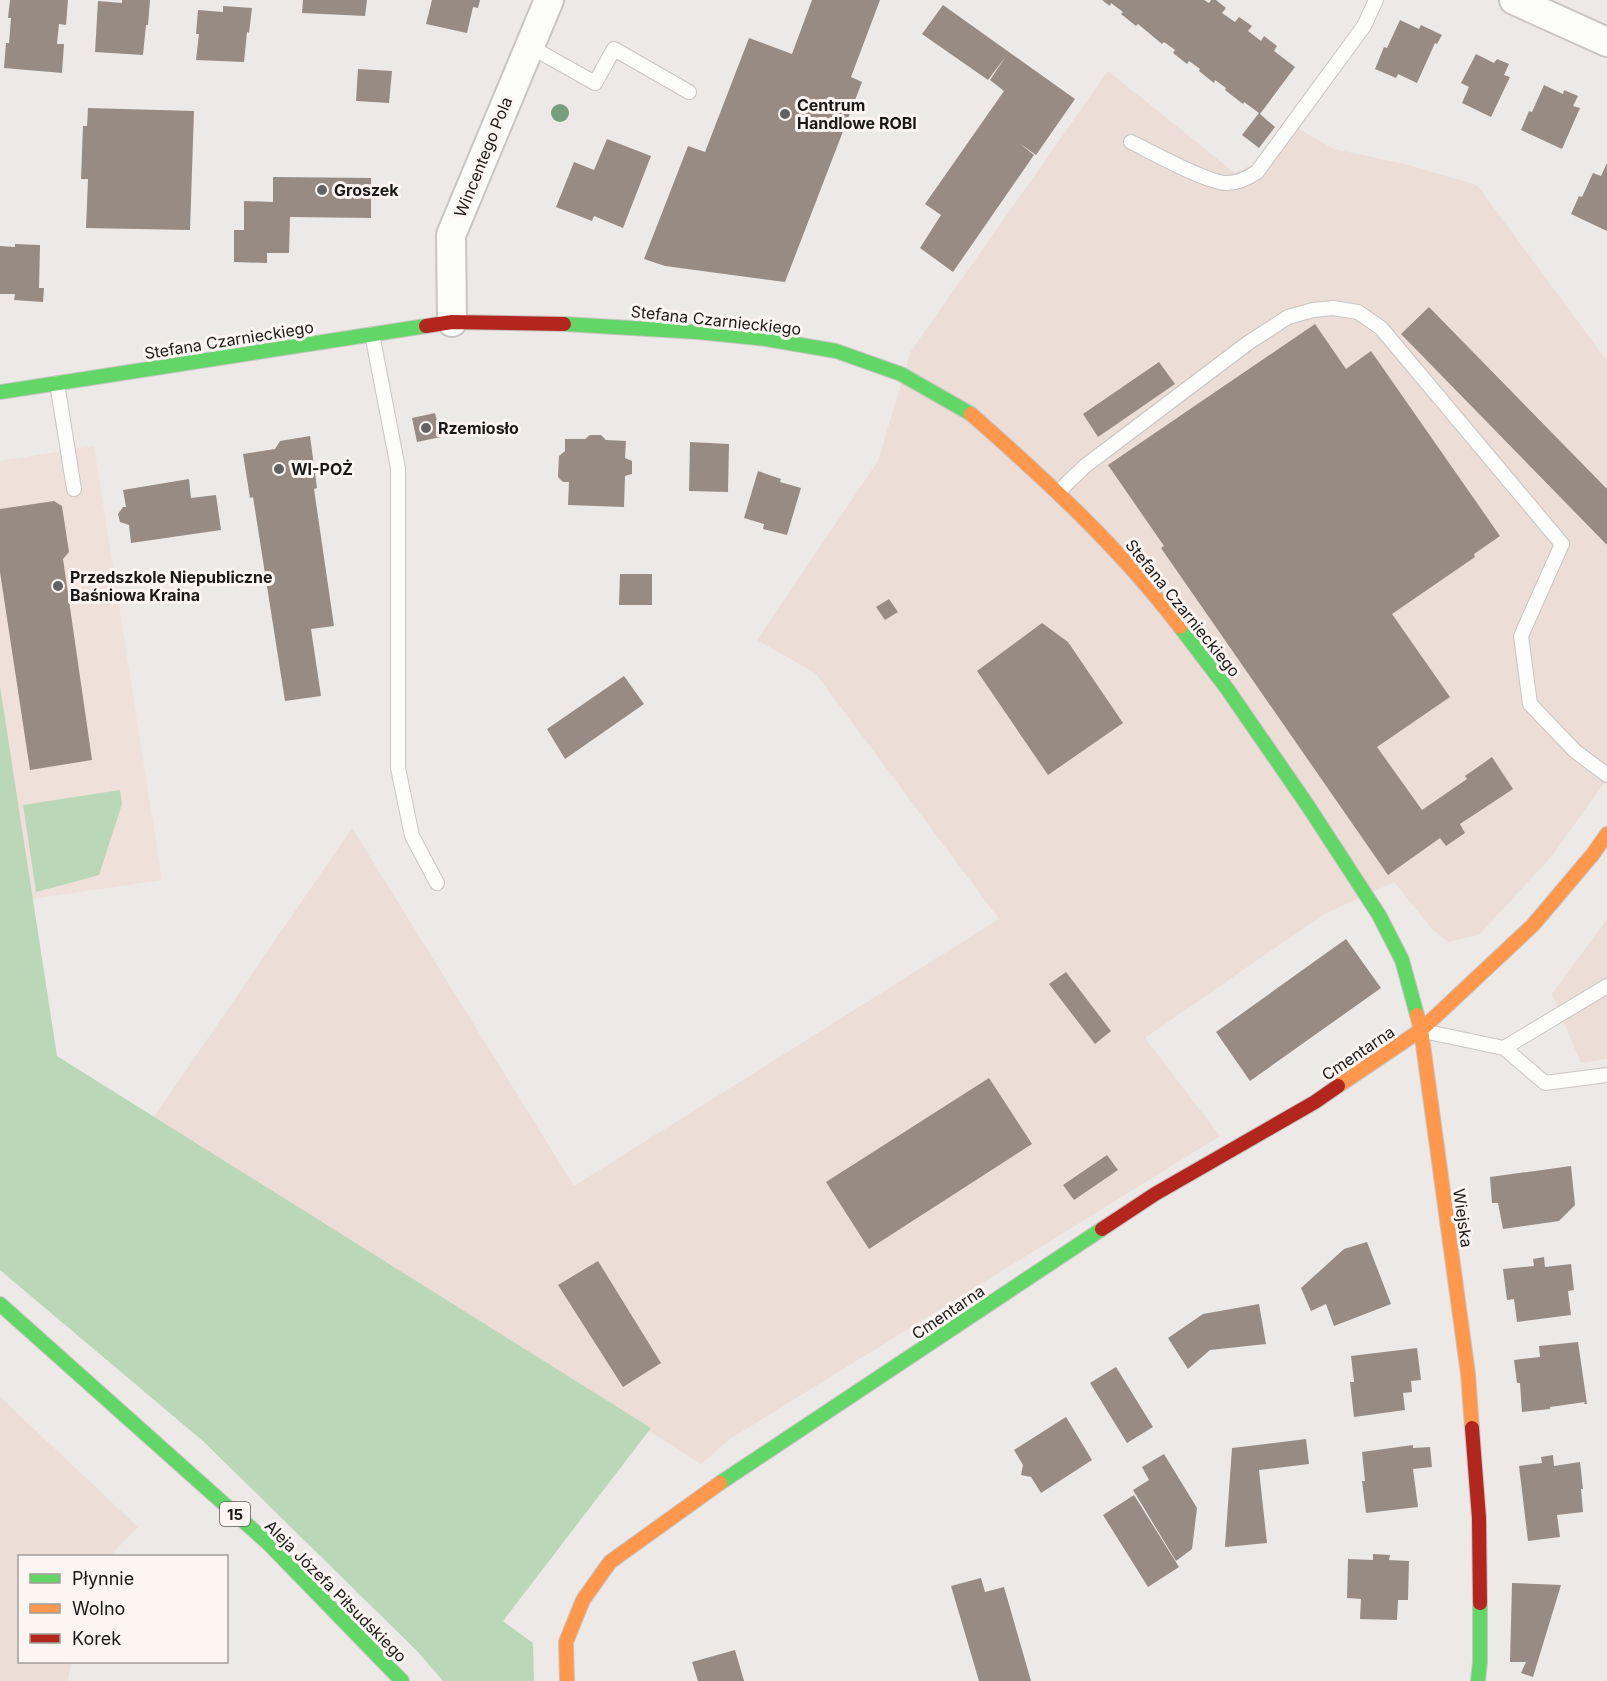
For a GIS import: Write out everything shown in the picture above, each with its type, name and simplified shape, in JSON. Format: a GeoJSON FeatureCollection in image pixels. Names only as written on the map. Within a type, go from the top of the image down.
{"type":"FeatureCollection","features":[{"type":"Feature","properties":{"kind":"street","name":"Wincentego Pola"},"geometry":{"type":"LineString","coordinates":[[452,322],[452,235],[549,0]]}},
{"type":"Feature","properties":{"kind":"street"},"geometry":{"type":"LineString","coordinates":[[1514,0],[1607,42]]}},
{"type":"Feature","properties":{"kind":"street","name":"Stefana Czarnieckiego"},"geometry":{"type":"LineString","coordinates":[[0,392],[452,322],[547,323],[698,332],[766,339],[836,351],[901,374],[970,414],[1032,467],[1092,525],[1156,597],[1228,690],[1379,915],[1402,960],[1421,1030]]}},
{"type":"Feature","properties":{"kind":"street"},"geometry":{"type":"LineString","coordinates":[[1421,1030],[1533,925],[1607,834]]}},
{"type":"Feature","properties":{"kind":"street","name":"Cmentarna"},"geometry":{"type":"LineString","coordinates":[[567,1681],[566,1642],[583,1600],[610,1562],[702,1495],[1155,1194],[1315,1102],[1421,1030]]}},
{"type":"Feature","properties":{"kind":"street","name":"Wiejska"},"geometry":{"type":"LineString","coordinates":[[1421,1030],[1468,1374],[1479,1518],[1480,1662],[1478,1681]]}},
{"type":"Feature","properties":{"kind":"street","name":"Aleja Józefa Piłsudskiego"},"geometry":{"type":"LineString","coordinates":[[0,1304],[269,1544],[402,1681]]}},
{"type":"Feature","properties":{"kind":"street","name":"Aleja Józefa Piłsudskiego"},"geometry":{"type":"LineString","coordinates":[[0,1320],[59,1357]]}},
{"type":"Feature","properties":{"kind":"lane"},"geometry":{"type":"LineString","coordinates":[[1131,142],[1225,184],[1242,181],[1257,172],[1364,26],[1376,0]]}},
{"type":"Feature","properties":{"kind":"lane"},"geometry":{"type":"LineString","coordinates":[[530,46],[595,83],[614,49],[688,92]]}},
{"type":"Feature","properties":{"kind":"lane"},"geometry":{"type":"LineString","coordinates":[[1058,492],[1095,459],[1248,343],[1288,318],[1313,310],[1333,308],[1358,312],[1381,328],[1562,543],[1521,636],[1530,704],[1575,751],[1607,775]]}},
{"type":"Feature","properties":{"kind":"lane"},"geometry":{"type":"LineString","coordinates":[[372,334],[398,468],[398,768],[412,836],[438,883]]}},
{"type":"Feature","properties":{"kind":"lane"},"geometry":{"type":"LineString","coordinates":[[57,383],[74,489]]}},
{"type":"Feature","properties":{"kind":"lane"},"geometry":{"type":"LineString","coordinates":[[1504,1048],[1607,986]]}},
{"type":"Feature","properties":{"kind":"lane"},"geometry":{"type":"LineString","coordinates":[[1421,1030],[1504,1048],[1545,1083],[1607,1074]]}},
{"type":"Feature","properties":{"kind":"shaded area"},"geometry":{"type":"Polygon","coordinates":[[[1108,71],[1235,173],[1258,162],[1285,121],[1334,149],[1405,164],[1477,185],[1607,361],[1607,779],[1551,857],[1479,935],[1448,942],[1433,930],[1394,882],[1324,914],[1145,1038],[1220,1136],[730,1439],[701,1464],[154,1117],[352,828],[574,1186],[999,919],[815,673],[757,640],[878,461],[911,351],[1108,71]]]}},
{"type":"Feature","properties":{"kind":"shaded area","name":"Przedszkole Niepubliczne Baśniowa Kraina"},"geometry":{"type":"Polygon","coordinates":[[[94,446],[162,880],[32,899],[0,686],[0,461],[94,446]]]}},
{"type":"Feature","properties":{"kind":"shaded area"},"geometry":{"type":"Polygon","coordinates":[[[1607,919],[1607,1059],[1581,1063],[1552,994],[1607,919]]]}},
{"type":"Feature","properties":{"kind":"shaded area"},"geometry":{"type":"Polygon","coordinates":[[[0,1397],[138,1527],[111,1555],[18,1555],[18,1663],[71,1663],[68,1681],[0,1681],[0,1397]]]}},
{"type":"Feature","properties":{"kind":"green space"},"geometry":{"type":"Polygon","coordinates":[[[0,686],[57,1056],[651,1428],[503,1621],[533,1643],[534,1681],[443,1681],[417,1651],[204,1442],[0,1270],[0,686]]]}},
{"type":"Feature","properties":{"kind":"green space"},"geometry":{"type":"Polygon","coordinates":[[[120,790],[122,804],[99,875],[36,892],[23,805],[120,790]]]}},
{"type":"Feature","properties":{"kind":"building"},"geometry":{"type":"Polygon","coordinates":[[[10,0],[68,0],[66,25],[59,24],[57,44],[64,44],[62,73],[4,68],[6,43],[9,43],[10,0]]]}},
{"type":"Feature","properties":{"kind":"building"},"geometry":{"type":"Polygon","coordinates":[[[122,0],[150,0],[143,55],[95,52],[98,1],[122,3],[122,0]]]}},
{"type":"Feature","properties":{"kind":"building"},"geometry":{"type":"Polygon","coordinates":[[[303,0],[367,0],[365,16],[302,13],[303,0]]]}},
{"type":"Feature","properties":{"kind":"building"},"geometry":{"type":"Polygon","coordinates":[[[432,0],[480,0],[478,8],[473,7],[467,33],[426,24],[432,0]]]}},
{"type":"Feature","properties":{"kind":"building","name":"Centrum Handlowe ROBI"},"geometry":{"type":"Polygon","coordinates":[[[812,0],[880,0],[851,77],[862,82],[785,282],[665,266],[644,259],[688,146],[705,152],[749,38],[792,54],[812,0]]]}},
{"type":"Feature","properties":{"kind":"building"},"geometry":{"type":"Polygon","coordinates":[[[1102,0],[1204,0],[1209,3],[1211,0],[1216,0],[1226,8],[1222,13],[1235,22],[1239,17],[1252,26],[1248,31],[1261,41],[1264,36],[1277,46],[1274,51],[1295,67],[1260,114],[1275,127],[1259,148],[1242,135],[1259,113],[1244,102],[1243,104],[1215,80],[1214,83],[1189,61],[1187,64],[1173,53],[1175,50],[1164,42],[1162,44],[1138,24],[1136,26],[1111,3],[1110,6],[1102,0]]]}},
{"type":"Feature","properties":{"kind":"building"},"geometry":{"type":"Polygon","coordinates":[[[943,5],[1075,99],[1036,155],[1019,143],[1034,155],[953,272],[920,248],[941,215],[925,204],[1004,91],[990,80],[1006,56],[988,80],[922,34],[943,5]]]}},
{"type":"Feature","properties":{"kind":"building"},"geometry":{"type":"Polygon","coordinates":[[[223,6],[252,8],[244,62],[196,60],[199,34],[196,34],[198,10],[223,12],[223,6]]]}},
{"type":"Feature","properties":{"kind":"building"},"geometry":{"type":"Polygon","coordinates":[[[1400,20],[1419,29],[1421,25],[1442,35],[1437,44],[1435,43],[1417,83],[1398,74],[1396,78],[1375,69],[1384,47],[1387,48],[1400,20]]]}},
{"type":"Feature","properties":{"kind":"building"},"geometry":{"type":"Polygon","coordinates":[[[1476,54],[1494,63],[1497,59],[1509,64],[1504,75],[1510,77],[1491,117],[1462,103],[1469,87],[1461,83],[1476,54]]]}},
{"type":"Feature","properties":{"kind":"building"},"geometry":{"type":"Polygon","coordinates":[[[358,69],[392,71],[389,103],[356,101],[358,69]]]}},
{"type":"Feature","properties":{"kind":"building"},"geometry":{"type":"Polygon","coordinates":[[[1544,85],[1563,94],[1564,90],[1578,96],[1573,106],[1580,108],[1562,149],[1521,130],[1544,85]]]}},
{"type":"Feature","properties":{"kind":"building"},"geometry":{"type":"Polygon","coordinates":[[[88,108],[194,111],[190,230],[86,228],[88,179],[81,179],[83,126],[87,126],[88,108]]]}},
{"type":"Feature","properties":{"kind":"building"},"geometry":{"type":"Polygon","coordinates":[[[607,139],[651,156],[623,228],[594,216],[592,221],[556,207],[574,162],[594,170],[607,139]]]}},
{"type":"Feature","properties":{"kind":"building"},"geometry":{"type":"Polygon","coordinates":[[[1607,163],[1607,231],[1571,214],[1593,173],[1601,176],[1607,163]]]}},
{"type":"Feature","properties":{"kind":"building"},"geometry":{"type":"Polygon","coordinates":[[[273,177],[371,178],[371,218],[290,217],[289,253],[267,253],[267,263],[234,262],[234,230],[244,230],[244,201],[273,202],[273,177]]]}},
{"type":"Feature","properties":{"kind":"building"},"geometry":{"type":"Polygon","coordinates":[[[15,244],[40,245],[39,288],[44,288],[43,302],[14,300],[15,294],[0,294],[0,246],[15,247],[15,244]]]}},
{"type":"Feature","properties":{"kind":"building"},"geometry":{"type":"Polygon","coordinates":[[[1429,307],[1607,489],[1607,545],[1401,334],[1429,307]]]}},
{"type":"Feature","properties":{"kind":"building"},"geometry":{"type":"Polygon","coordinates":[[[1315,324],[1346,369],[1371,351],[1500,536],[1474,554],[1475,557],[1392,614],[1450,697],[1377,747],[1422,810],[1467,779],[1465,776],[1492,757],[1513,789],[1460,824],[1465,833],[1446,846],[1440,838],[1388,875],[1161,548],[1164,546],[1108,465],[1315,324]]]}},
{"type":"Feature","properties":{"kind":"building"},"geometry":{"type":"Polygon","coordinates":[[[1159,362],[1175,384],[1098,437],[1083,414],[1159,362]]]}},
{"type":"Feature","properties":{"kind":"building","name":"Rzemiosło"},"geometry":{"type":"Polygon","coordinates":[[[435,413],[441,437],[417,442],[412,418],[435,413]]]}},
{"type":"Feature","properties":{"kind":"building"},"geometry":{"type":"Polygon","coordinates":[[[590,435],[601,435],[606,440],[626,441],[625,458],[632,461],[632,474],[625,476],[624,507],[568,505],[569,482],[563,482],[558,477],[559,456],[565,451],[565,439],[585,439],[590,435]]]}},
{"type":"Feature","properties":{"kind":"building"},"geometry":{"type":"Polygon","coordinates":[[[310,436],[317,488],[314,489],[334,626],[311,629],[321,696],[285,701],[253,497],[250,498],[243,454],[275,449],[280,441],[310,436]]]}},
{"type":"Feature","properties":{"kind":"building"},"geometry":{"type":"Polygon","coordinates":[[[690,442],[729,444],[728,492],[689,491],[690,442]]]}},
{"type":"Feature","properties":{"kind":"building"},"geometry":{"type":"Polygon","coordinates":[[[758,471],[781,479],[780,482],[801,488],[787,535],[763,529],[764,524],[744,518],[758,471]]]}},
{"type":"Feature","properties":{"kind":"building"},"geometry":{"type":"Polygon","coordinates":[[[189,479],[191,498],[216,495],[221,530],[131,543],[129,525],[120,522],[118,514],[123,507],[126,507],[123,490],[189,479]]]}},
{"type":"Feature","properties":{"kind":"building"},"geometry":{"type":"Polygon","coordinates":[[[54,501],[62,506],[69,552],[63,559],[92,760],[30,770],[0,572],[0,509],[54,501]]]}},
{"type":"Feature","properties":{"kind":"building"},"geometry":{"type":"Polygon","coordinates":[[[620,574],[652,574],[652,605],[619,605],[620,574]]]}},
{"type":"Feature","properties":{"kind":"building"},"geometry":{"type":"Polygon","coordinates":[[[889,599],[898,612],[885,620],[876,607],[889,599]]]}},
{"type":"Feature","properties":{"kind":"building"},"geometry":{"type":"Polygon","coordinates":[[[1042,623],[1068,642],[1123,723],[1048,775],[977,671],[1042,623]]]}},
{"type":"Feature","properties":{"kind":"building"},"geometry":{"type":"Polygon","coordinates":[[[624,676],[644,704],[565,759],[547,729],[624,676]]]}},
{"type":"Feature","properties":{"kind":"building"},"geometry":{"type":"Polygon","coordinates":[[[1346,939],[1381,988],[1250,1081],[1216,1032],[1346,939]]]}},
{"type":"Feature","properties":{"kind":"building"},"geometry":{"type":"Polygon","coordinates":[[[1066,972],[1111,1031],[1095,1044],[1049,984],[1066,972]]]}},
{"type":"Feature","properties":{"kind":"building"},"geometry":{"type":"Polygon","coordinates":[[[989,1078],[1032,1144],[869,1249],[826,1182],[989,1078]]]}},
{"type":"Feature","properties":{"kind":"building"},"geometry":{"type":"Polygon","coordinates":[[[1107,1155],[1118,1170],[1074,1200],[1063,1185],[1107,1155]]]}},
{"type":"Feature","properties":{"kind":"building"},"geometry":{"type":"Polygon","coordinates":[[[1571,1166],[1575,1205],[1559,1221],[1503,1229],[1498,1203],[1492,1203],[1490,1177],[1571,1166]]]}},
{"type":"Feature","properties":{"kind":"building"},"geometry":{"type":"Polygon","coordinates":[[[1367,1242],[1391,1304],[1334,1326],[1326,1304],[1311,1311],[1301,1288],[1344,1249],[1367,1242]]]}},
{"type":"Feature","properties":{"kind":"building"},"geometry":{"type":"Polygon","coordinates":[[[1544,1257],[1545,1267],[1571,1264],[1574,1290],[1568,1291],[1571,1315],[1517,1322],[1514,1299],[1507,1300],[1503,1269],[1534,1266],[1533,1259],[1544,1257]]]}},
{"type":"Feature","properties":{"kind":"building"},"geometry":{"type":"Polygon","coordinates":[[[598,1261],[661,1363],[623,1387],[558,1285],[598,1261]]]}},
{"type":"Feature","properties":{"kind":"building"},"geometry":{"type":"Polygon","coordinates":[[[1259,1304],[1266,1344],[1210,1350],[1188,1369],[1168,1338],[1203,1314],[1259,1304]]]}},
{"type":"Feature","properties":{"kind":"building"},"geometry":{"type":"Polygon","coordinates":[[[1578,1342],[1587,1404],[1584,1404],[1585,1402],[1522,1412],[1520,1383],[1517,1383],[1514,1360],[1540,1357],[1539,1346],[1578,1342]]]}},
{"type":"Feature","properties":{"kind":"building"},"geometry":{"type":"Polygon","coordinates":[[[1417,1348],[1421,1380],[1411,1381],[1412,1392],[1403,1393],[1405,1410],[1354,1417],[1350,1382],[1354,1382],[1351,1356],[1417,1348]]]}},
{"type":"Feature","properties":{"kind":"building"},"geometry":{"type":"Polygon","coordinates":[[[1116,1367],[1153,1427],[1127,1443],[1090,1383],[1116,1367]]]}},
{"type":"Feature","properties":{"kind":"building"},"geometry":{"type":"Polygon","coordinates":[[[1066,1417],[1092,1460],[1041,1493],[1031,1477],[1021,1475],[1023,1465],[1014,1450],[1066,1417]]]}},
{"type":"Feature","properties":{"kind":"building"},"geometry":{"type":"Polygon","coordinates":[[[1306,1439],[1309,1464],[1259,1470],[1267,1543],[1225,1547],[1232,1448],[1306,1439]]]}},
{"type":"Feature","properties":{"kind":"building"},"geometry":{"type":"Polygon","coordinates":[[[1413,1445],[1413,1448],[1430,1447],[1432,1467],[1413,1469],[1418,1507],[1366,1513],[1362,1481],[1365,1481],[1362,1452],[1413,1445]]]}},
{"type":"Feature","properties":{"kind":"building"},"geometry":{"type":"Polygon","coordinates":[[[1164,1454],[1197,1508],[1192,1549],[1176,1561],[1133,1490],[1149,1480],[1142,1467],[1164,1454]]]}},
{"type":"Feature","properties":{"kind":"building"},"geometry":{"type":"Polygon","coordinates":[[[1553,1455],[1554,1466],[1580,1462],[1583,1512],[1557,1515],[1560,1537],[1528,1541],[1519,1466],[1542,1463],[1541,1457],[1553,1455]]]}},
{"type":"Feature","properties":{"kind":"building"},"geometry":{"type":"Polygon","coordinates":[[[1134,1495],[1179,1567],[1148,1587],[1103,1515],[1134,1495]]]}},
{"type":"Feature","properties":{"kind":"building"},"geometry":{"type":"Polygon","coordinates":[[[1373,1554],[1390,1555],[1389,1560],[1409,1561],[1408,1600],[1398,1600],[1397,1620],[1360,1619],[1361,1599],[1347,1598],[1348,1559],[1373,1560],[1373,1554]]]}},
{"type":"Feature","properties":{"kind":"building"},"geometry":{"type":"Polygon","coordinates":[[[981,1578],[985,1592],[1004,1587],[1031,1681],[979,1681],[951,1586],[981,1578]]]}},
{"type":"Feature","properties":{"kind":"building"},"geometry":{"type":"Polygon","coordinates":[[[1512,1583],[1561,1585],[1533,1677],[1521,1673],[1526,1662],[1510,1662],[1512,1583]]]}},
{"type":"Feature","properties":{"kind":"building"},"geometry":{"type":"Polygon","coordinates":[[[735,1650],[744,1681],[698,1681],[692,1662],[735,1650]]]}},
{"type":"Feature","properties":{"kind":"traffic: fast"},"geometry":{"type":"LineString","coordinates":[[564,324],[698,332],[766,339],[836,351],[901,374],[971,414]]}},
{"type":"Feature","properties":{"kind":"traffic: fast"},"geometry":{"type":"LineString","coordinates":[[0,392],[426,326]]}},
{"type":"Feature","properties":{"kind":"traffic: fast"},"geometry":{"type":"LineString","coordinates":[[1180,627],[1228,690],[1379,915],[1402,960],[1417,1015]]}},
{"type":"Feature","properties":{"kind":"traffic: fast"},"geometry":{"type":"LineString","coordinates":[[720,1483],[1102,1229]]}},
{"type":"Feature","properties":{"kind":"traffic: fast"},"geometry":{"type":"LineString","coordinates":[[0,1304],[269,1544],[402,1681]]}},
{"type":"Feature","properties":{"kind":"traffic: fast"},"geometry":{"type":"LineString","coordinates":[[1478,1681],[1480,1603]]}},
{"type":"Feature","properties":{"kind":"traffic: slow"},"geometry":{"type":"LineString","coordinates":[[971,414],[1081,515],[1132,569],[1180,627]]}},
{"type":"Feature","properties":{"kind":"traffic: slow"},"geometry":{"type":"LineString","coordinates":[[1338,1086],[1421,1030],[1533,925],[1607,834]]}},
{"type":"Feature","properties":{"kind":"traffic: slow"},"geometry":{"type":"LineString","coordinates":[[1417,1015],[1421,1030],[1468,1374],[1472,1428]]}},
{"type":"Feature","properties":{"kind":"traffic: slow"},"geometry":{"type":"LineString","coordinates":[[567,1681],[566,1642],[583,1600],[610,1562],[720,1483]]}},
{"type":"Feature","properties":{"kind":"traffic: jam"},"geometry":{"type":"LineString","coordinates":[[426,326],[452,322],[564,324]]}},
{"type":"Feature","properties":{"kind":"traffic: jam"},"geometry":{"type":"LineString","coordinates":[[1102,1229],[1155,1194],[1315,1102],[1338,1086]]}},
{"type":"Feature","properties":{"kind":"traffic: jam"},"geometry":{"type":"LineString","coordinates":[[1472,1428],[1479,1518],[1480,1603]]}},
{"type":"Feature","properties":{"kind":"place","name":"Centrum Handlowe ROBI"},"geometry":{"type":"Point","coordinates":[785,114]}},
{"type":"Feature","properties":{"kind":"place","name":"Groszek"},"geometry":{"type":"Point","coordinates":[322,190]}},
{"type":"Feature","properties":{"kind":"place","name":"Rzemiosło"},"geometry":{"type":"Point","coordinates":[426,428]}},
{"type":"Feature","properties":{"kind":"place","name":"WI-POŻ"},"geometry":{"type":"Point","coordinates":[279,469]}},
{"type":"Feature","properties":{"kind":"place","name":"Przedszkole Niepubliczne Baśniowa Kraina"},"geometry":{"type":"Point","coordinates":[58,586]}}]}
